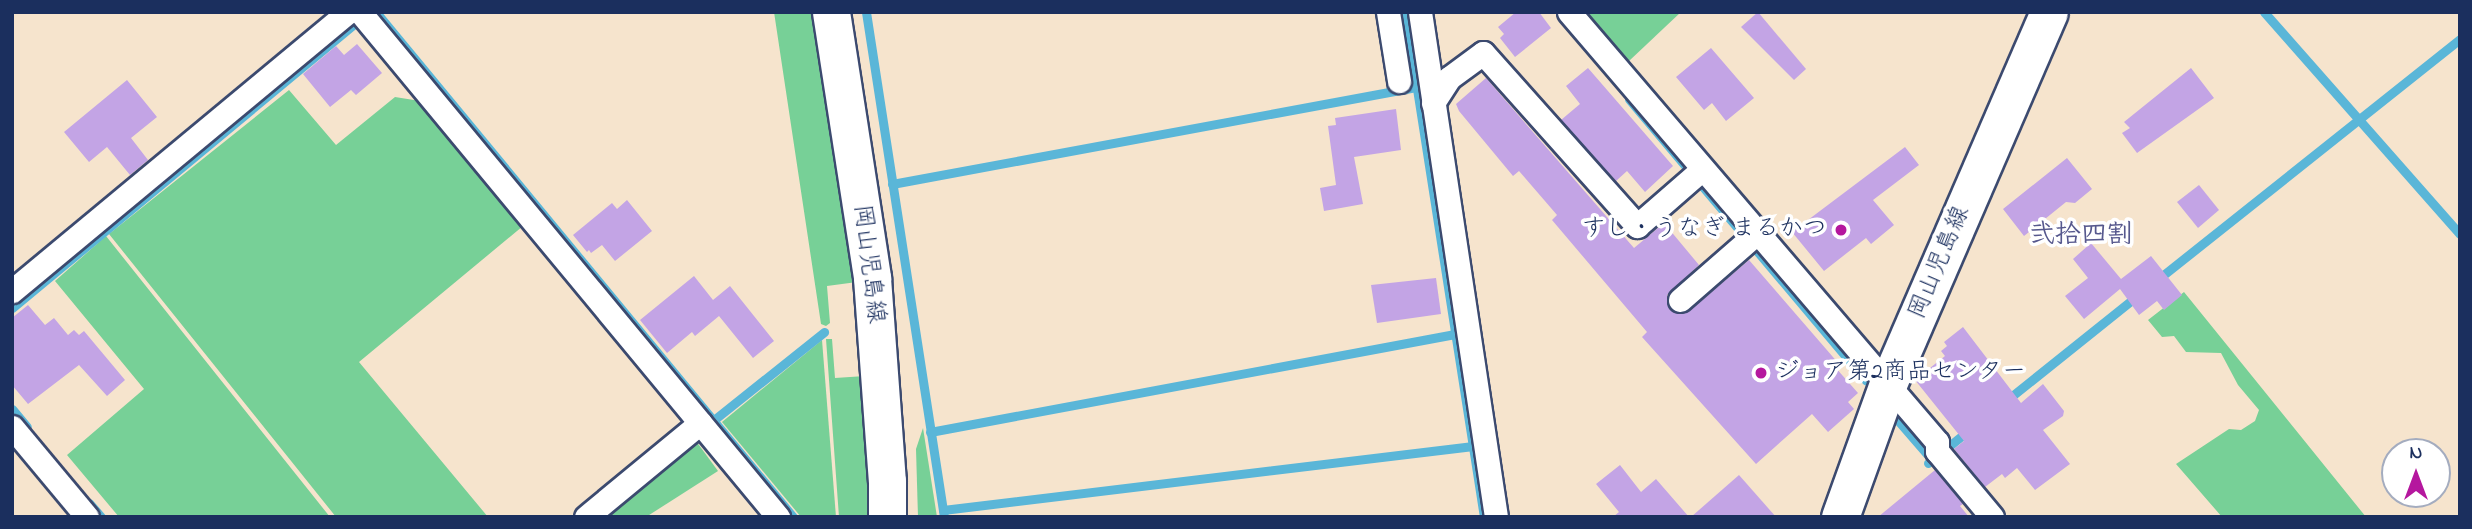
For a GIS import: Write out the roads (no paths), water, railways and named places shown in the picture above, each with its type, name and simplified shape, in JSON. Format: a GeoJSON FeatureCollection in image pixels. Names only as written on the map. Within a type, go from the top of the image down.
{"type":"FeatureCollection","features":[{"type":"Feature","properties":{"kind":"main road","name":"岡山児島線"},"geometry":{"type":"LineString","coordinates":[[831,12],[872,278],[887,481],[887,517]]}},
{"type":"Feature","properties":{"kind":"main road","name":"岡山児島線"},"geometry":{"type":"LineString","coordinates":[[1840,517],[1888,384],[2049,12]]}},
{"type":"Feature","properties":{"kind":"street"},"geometry":{"type":"LineString","coordinates":[[12,291],[348,12]]}},
{"type":"Feature","properties":{"kind":"street"},"geometry":{"type":"LineString","coordinates":[[360,12],[778,517]]}},
{"type":"Feature","properties":{"kind":"street"},"geometry":{"type":"LineString","coordinates":[[1388,12],[1399,81]]}},
{"type":"Feature","properties":{"kind":"street"},"geometry":{"type":"LineString","coordinates":[[1420,12],[1496,517]]}},
{"type":"Feature","properties":{"kind":"street"},"geometry":{"type":"LineString","coordinates":[[1569,12],[1751,239],[1888,384],[1937,442],[1939,454],[1992,517]]}},
{"type":"Feature","properties":{"kind":"street"},"geometry":{"type":"LineString","coordinates":[[1433,103],[1449,78],[1483,53],[1637,226],[1694,176]]}},
{"type":"Feature","properties":{"kind":"street"},"geometry":{"type":"LineString","coordinates":[[1680,300],[1751,239]]}},
{"type":"Feature","properties":{"kind":"street"},"geometry":{"type":"LineString","coordinates":[[586,517],[700,423]]}},
{"type":"Feature","properties":{"kind":"street"},"geometry":{"type":"LineString","coordinates":[[12,427],[87,517]]}},
{"type":"Feature","properties":{"kind":"waterway"},"geometry":{"type":"LineString","coordinates":[[376,12],[793,517]]}},
{"type":"Feature","properties":{"kind":"waterway"},"geometry":{"type":"LineString","coordinates":[[866,12],[944,517]]}},
{"type":"Feature","properties":{"kind":"waterway"},"geometry":{"type":"LineString","coordinates":[[1405,12],[1484,517]]}},
{"type":"Feature","properties":{"kind":"waterway"},"geometry":{"type":"LineString","coordinates":[[2264,12],[2460,234]]}},
{"type":"Feature","properties":{"kind":"waterway"},"geometry":{"type":"LineString","coordinates":[[12,308],[353,25]]}},
{"type":"Feature","properties":{"kind":"waterway"},"geometry":{"type":"LineString","coordinates":[[2157,280],[2460,39]]}},
{"type":"Feature","properties":{"kind":"waterway"},"geometry":{"type":"LineString","coordinates":[[892,184],[1416,87]]}},
{"type":"Feature","properties":{"kind":"waterway"},"geometry":{"type":"LineString","coordinates":[[1629,99],[1866,380]]}},
{"type":"Feature","properties":{"kind":"waterway"},"geometry":{"type":"LineString","coordinates":[[2007,400],[2138,295]]}},
{"type":"Feature","properties":{"kind":"waterway"},"geometry":{"type":"LineString","coordinates":[[710,423],[824,332]]}},
{"type":"Feature","properties":{"kind":"waterway"},"geometry":{"type":"LineString","coordinates":[[930,432],[1455,334]]}},
{"type":"Feature","properties":{"kind":"waterway"},"geometry":{"type":"LineString","coordinates":[[12,409],[27,427]]}},
{"type":"Feature","properties":{"kind":"waterway"},"geometry":{"type":"LineString","coordinates":[[1895,417],[1933,461]]}},
{"type":"Feature","properties":{"kind":"waterway"},"geometry":{"type":"LineString","coordinates":[[1928,463],[1969,430]]}},
{"type":"Feature","properties":{"kind":"waterway"},"geometry":{"type":"LineString","coordinates":[[943,510],[1473,446]]}},
{"type":"Feature","properties":{"kind":"waterway"},"geometry":{"type":"LineString","coordinates":[[89,503],[101,517]]}},
{"type":"Feature","properties":{"kind":"place","name":"すし・うなぎ まるかつ"},"geometry":{"type":"Point","coordinates":[1841,230]}},
{"type":"Feature","properties":{"kind":"place","name":"ジョア第2商品センター"},"geometry":{"type":"Point","coordinates":[1761,373]}},
{"type":"Feature","properties":{"kind":"district","name":"弐拾四割"},"geometry":{"type":"Point","coordinates":[2081,237]}}]}
